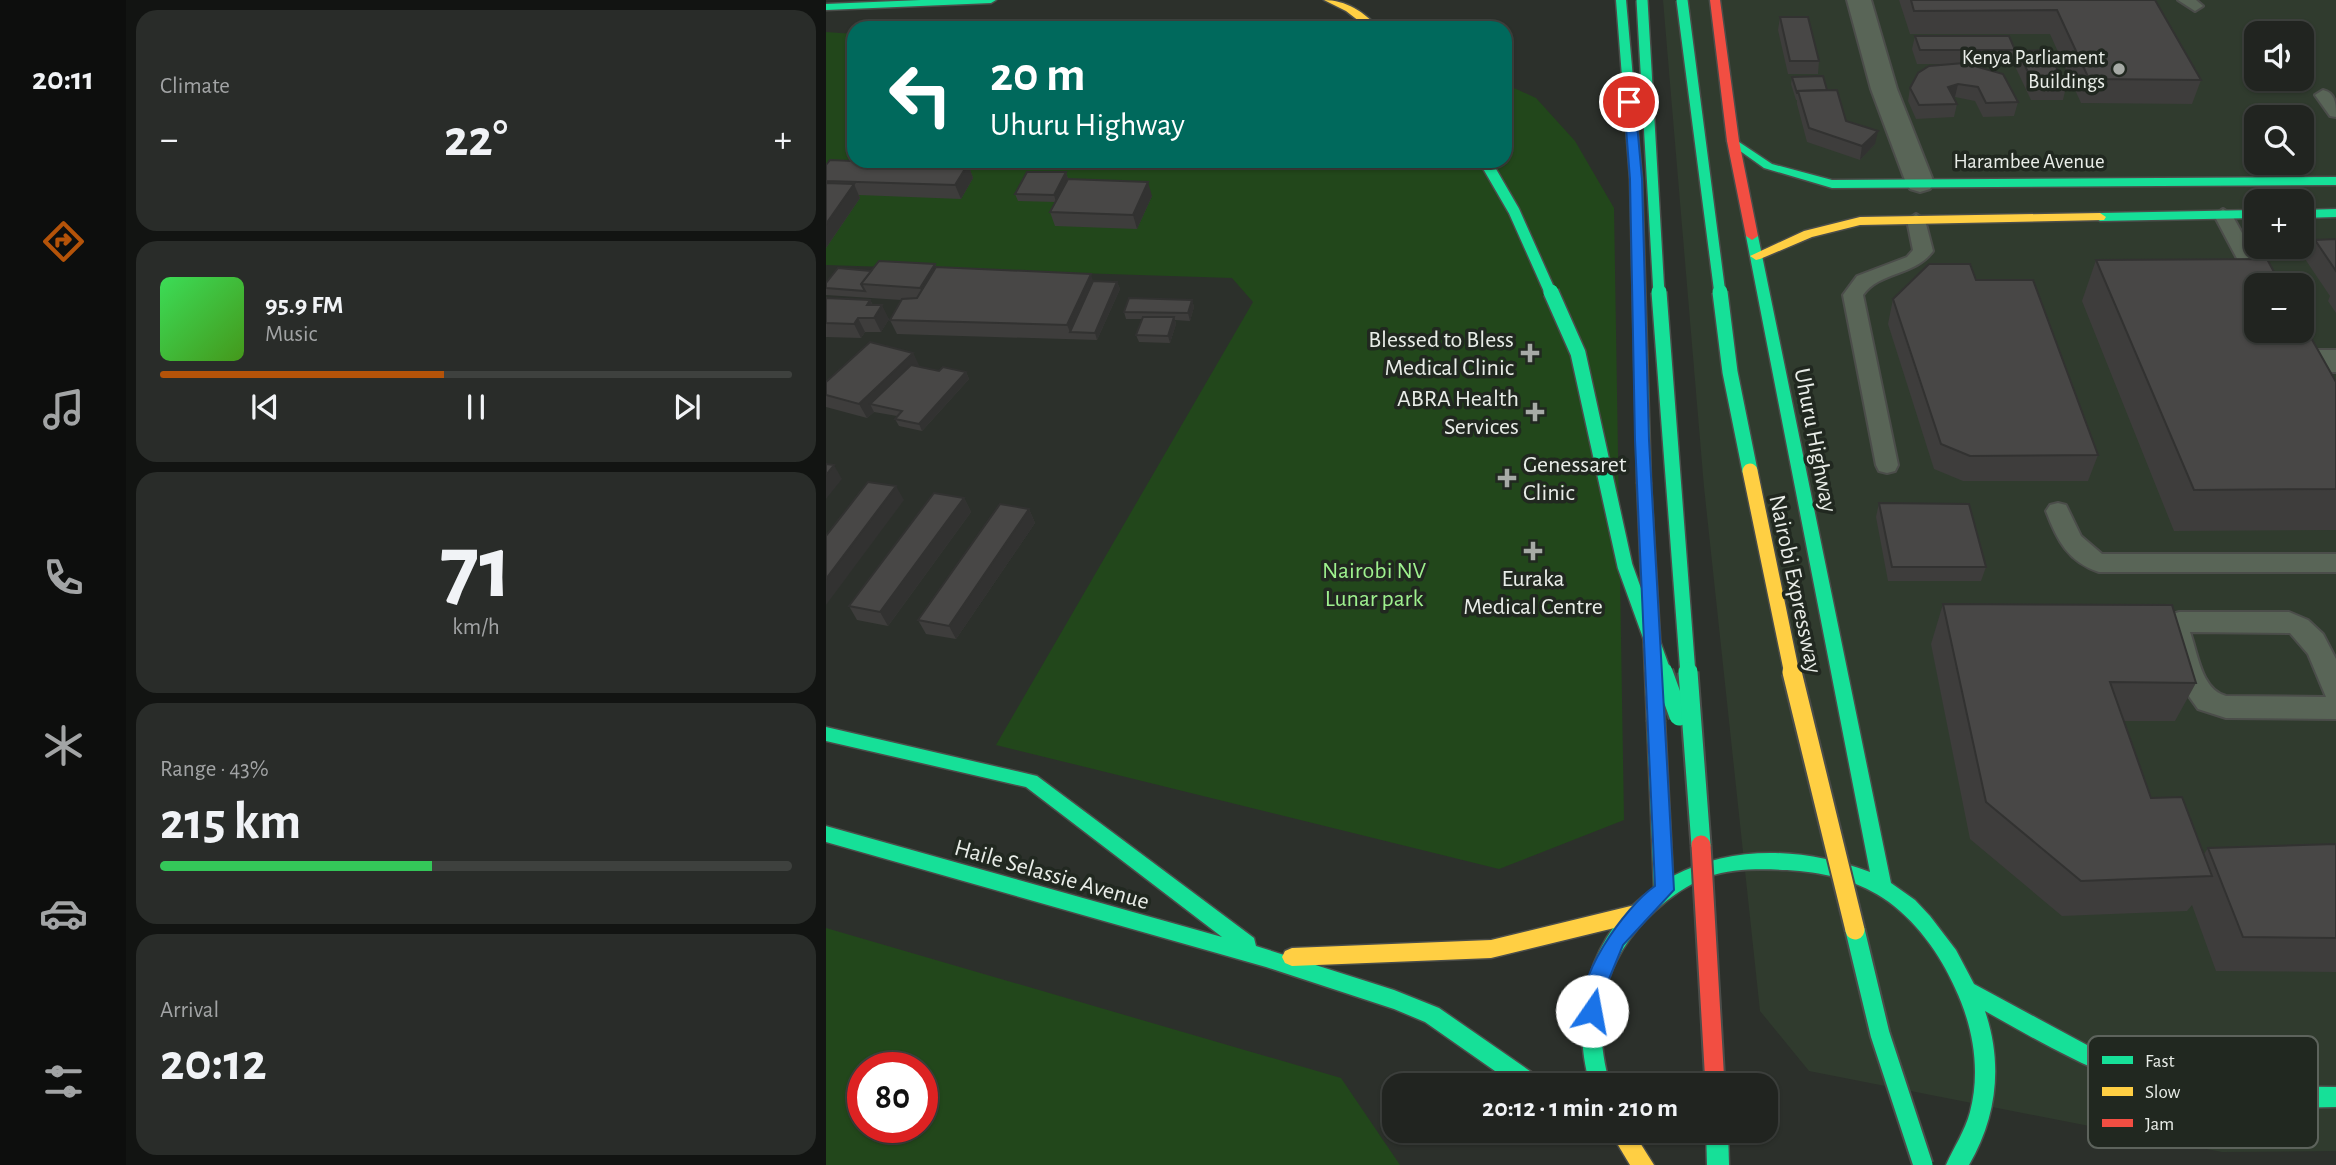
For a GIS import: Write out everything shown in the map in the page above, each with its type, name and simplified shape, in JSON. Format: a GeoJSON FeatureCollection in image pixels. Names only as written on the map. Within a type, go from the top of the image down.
{"type":"FeatureCollection","features":[{"type":"Feature","properties":{"kind":"main road"},"geometry":{"type":"LineString","coordinates":[[826,7],[990,0]]}},
{"type":"Feature","properties":{"kind":"main road"},"geometry":{"type":"LineString","coordinates":[[1329,0],[1350,9],[1365,21]]}},
{"type":"Feature","properties":{"kind":"main road"},"geometry":{"type":"LineString","coordinates":[[1620,0],[1636,179],[1643,454],[1664,890]]}},
{"type":"Feature","properties":{"kind":"main road"},"geometry":{"type":"LineString","coordinates":[[1642,0],[1651,191],[1696,764],[1714,1073]]}},
{"type":"Feature","properties":{"kind":"main road","name":"Nairobi Expressway"},"geometry":{"type":"LineString","coordinates":[[1682,0],[1730,372],[1777,615],[1880,1034],[1923,1165]]}},
{"type":"Feature","properties":{"kind":"main road","name":"Uhuru Highway"},"geometry":{"type":"LineString","coordinates":[[1716,0],[1733,141],[1881,887]]}},
{"type":"Feature","properties":{"kind":"main road","name":"Harambee Avenue"},"geometry":{"type":"LineString","coordinates":[[1733,141],[1754,160],[1783,172],[1832,184],[2336,181]]}},
{"type":"Feature","properties":{"kind":"main road"},"geometry":{"type":"LineString","coordinates":[[1489,168],[1514,211],[1578,353],[1625,566],[1696,764]]}},
{"type":"Feature","properties":{"kind":"main road"},"geometry":{"type":"LineString","coordinates":[[2314,214],[2336,213]]}},
{"type":"Feature","properties":{"kind":"main road"},"geometry":{"type":"LineString","coordinates":[[1756,256],[1808,234],[1860,221],[2244,214]]}},
{"type":"Feature","properties":{"kind":"main road"},"geometry":{"type":"LineString","coordinates":[[826,734],[1031,781],[1266,958]]}},
{"type":"Feature","properties":{"kind":"main road","name":"Haile Selassie Avenue"},"geometry":{"type":"LineString","coordinates":[[826,834],[1266,958],[1432,1015],[1516,1073]]}},
{"type":"Feature","properties":{"kind":"main road"},"geometry":{"type":"LineString","coordinates":[[1596,1073],[1590,1052],[1594,991],[1616,939],[1639,913],[1664,890],[1711,867],[1763,860],[1821,864],[1881,887],[1943,947],[1970,992],[1986,1045],[1985,1101],[1966,1153],[1957,1165]]}},
{"type":"Feature","properties":{"kind":"main road","name":"Haile Selassie Avenue"},"geometry":{"type":"LineString","coordinates":[[1266,958],[1491,949],[1639,913]]}},
{"type":"Feature","properties":{"kind":"main road"},"geometry":{"type":"LineString","coordinates":[[1970,992],[2088,1055]]}},
{"type":"Feature","properties":{"kind":"main road"},"geometry":{"type":"LineString","coordinates":[[2318,1097],[2336,1097]]}},
{"type":"Feature","properties":{"kind":"main road"},"geometry":{"type":"LineString","coordinates":[[1616,1143],[1642,1165]]}},
{"type":"Feature","properties":{"kind":"main road"},"geometry":{"type":"LineString","coordinates":[[1628,1143],[1642,1165]]}},
{"type":"Feature","properties":{"kind":"main road"},"geometry":{"type":"LineString","coordinates":[[1717,1143],[1718,1165]]}},
{"type":"Feature","properties":{"kind":"street"},"geometry":{"type":"LineString","coordinates":[[1858,0],[1884,89],[1920,183]]}},
{"type":"Feature","properties":{"kind":"lane"},"geometry":{"type":"LineString","coordinates":[[2323,95],[2336,112]]}},
{"type":"Feature","properties":{"kind":"lane"},"geometry":{"type":"LineString","coordinates":[[2223,215],[2254,273]]}},
{"type":"Feature","properties":{"kind":"lane"},"geometry":{"type":"LineString","coordinates":[[1887,465],[1853,295],[1864,280],[1914,261],[1923,251],[1916,220]]}},
{"type":"Feature","properties":{"kind":"lane"},"geometry":{"type":"LineString","coordinates":[[2058,511],[2073,547],[2081,555],[2099,563],[2336,563]]}},
{"type":"Feature","properties":{"kind":"lane"},"geometry":{"type":"LineString","coordinates":[[2336,692],[2311,634],[2301,625],[2289,622],[2179,622],[2177,631],[2196,688],[2207,701],[2226,707],[2336,708]]}},
{"type":"Feature","properties":{"kind":"shaded area"},"geometry":{"type":"Polygon","coordinates":[[[1663,0],[2336,0],[2336,1151],[2222,1152],[2202,1148],[2318,1148],[2318,1036],[2088,1036],[2088,1126],[1809,1071],[1760,1011],[1704,487],[1663,0]]]}},
{"type":"Feature","properties":{"kind":"green space","name":"Nairobi NV Lunar park"},"geometry":{"type":"Polygon","coordinates":[[[826,32],[847,34],[847,168],[1512,168],[1512,87],[1536,98],[1575,141],[1614,208],[1624,820],[1499,869],[996,745],[1253,302],[1232,278],[826,265],[826,32]]]}},
{"type":"Feature","properties":{"kind":"green space"},"geometry":{"type":"Polygon","coordinates":[[[826,928],[1341,1078],[1382,1138],[1382,1143],[1385,1143],[1400,1165],[826,1165],[826,928]]]}},
{"type":"Feature","properties":{"kind":"building"},"geometry":{"type":"Polygon","coordinates":[[[1911,0],[2155,0],[2201,80],[2089,79],[2057,10],[1914,11],[1911,0]]]}},
{"type":"Feature","properties":{"kind":"building"},"geometry":{"type":"Polygon","coordinates":[[[1780,17],[1808,17],[1819,61],[1790,61],[1780,17]]]}},
{"type":"Feature","properties":{"kind":"building"},"geometry":{"type":"Polygon","coordinates":[[[1915,36],[2009,36],[2015,50],[1920,50],[1915,36]]]}},
{"type":"Feature","properties":{"kind":"building"},"geometry":{"type":"Polygon","coordinates":[[[2048,50],[2066,87],[2035,87],[2018,51],[2048,50]]]}},
{"type":"Feature","properties":{"kind":"building"},"geometry":{"type":"Polygon","coordinates":[[[1964,63],[2003,74],[2018,102],[1986,103],[1978,87],[1958,84],[1948,87],[1957,104],[1919,105],[1910,88],[1918,73],[1929,66],[1964,63]]]}},
{"type":"Feature","properties":{"kind":"building"},"geometry":{"type":"Polygon","coordinates":[[[1823,76],[1827,90],[1797,93],[1792,77],[1823,76]]]}},
{"type":"Feature","properties":{"kind":"building"},"geometry":{"type":"Polygon","coordinates":[[[1837,90],[1846,121],[1878,131],[1862,146],[1809,128],[1798,91],[1837,90]]]}},
{"type":"Feature","properties":{"kind":"building"},"geometry":{"type":"Polygon","coordinates":[[[830,160],[847,160],[847,168],[966,168],[955,185],[826,181],[826,165],[830,160]]]}},
{"type":"Feature","properties":{"kind":"building"},"geometry":{"type":"Polygon","coordinates":[[[1027,172],[1066,172],[1054,195],[1015,194],[1027,172]]]}},
{"type":"Feature","properties":{"kind":"building"},"geometry":{"type":"Polygon","coordinates":[[[1068,179],[1148,182],[1133,215],[1050,212],[1068,179]]]}},
{"type":"Feature","properties":{"kind":"building"},"geometry":{"type":"Polygon","coordinates":[[[826,183],[854,184],[826,224],[826,183]]]}},
{"type":"Feature","properties":{"kind":"building"},"geometry":{"type":"Polygon","coordinates":[[[2336,239],[2336,271],[2315,240],[2336,239]]]}},
{"type":"Feature","properties":{"kind":"building"},"geometry":{"type":"Polygon","coordinates":[[[2267,259],[2275,273],[2244,273],[2244,343],[2314,343],[2336,382],[2336,489],[2194,490],[2096,260],[2267,259]]]}},
{"type":"Feature","properties":{"kind":"building"},"geometry":{"type":"Polygon","coordinates":[[[879,261],[935,264],[920,288],[861,284],[879,261]]]}},
{"type":"Feature","properties":{"kind":"building"},"geometry":{"type":"Polygon","coordinates":[[[1929,264],[1970,264],[1976,280],[2033,280],[2098,455],[1970,456],[1941,444],[1893,299],[1929,264]]]}},
{"type":"Feature","properties":{"kind":"building"},"geometry":{"type":"Polygon","coordinates":[[[936,267],[1091,274],[1067,325],[890,320],[902,299],[917,298],[936,267]]]}},
{"type":"Feature","properties":{"kind":"building"},"geometry":{"type":"Polygon","coordinates":[[[838,268],[871,271],[861,284],[865,291],[826,288],[826,283],[838,268]]]}},
{"type":"Feature","properties":{"kind":"building"},"geometry":{"type":"Polygon","coordinates":[[[1093,281],[1117,282],[1095,333],[1070,332],[1093,281]]]}},
{"type":"Feature","properties":{"kind":"building"},"geometry":{"type":"Polygon","coordinates":[[[826,298],[870,300],[867,305],[882,305],[874,318],[858,318],[854,324],[826,323],[826,298]]]}},
{"type":"Feature","properties":{"kind":"building"},"geometry":{"type":"Polygon","coordinates":[[[1129,298],[1192,300],[1188,313],[1124,312],[1129,298]]]}},
{"type":"Feature","properties":{"kind":"building"},"geometry":{"type":"Polygon","coordinates":[[[1143,317],[1174,317],[1168,336],[1136,335],[1143,317]]]}},
{"type":"Feature","properties":{"kind":"building"},"geometry":{"type":"Polygon","coordinates":[[[870,342],[913,353],[859,404],[826,395],[826,382],[870,342]]]}},
{"type":"Feature","properties":{"kind":"building"},"geometry":{"type":"Polygon","coordinates":[[[911,365],[939,371],[943,367],[966,372],[919,424],[895,419],[902,411],[870,404],[911,365]]]}},
{"type":"Feature","properties":{"kind":"building"},"geometry":{"type":"Polygon","coordinates":[[[826,464],[834,465],[826,475],[826,464]]]}},
{"type":"Feature","properties":{"kind":"building"},"geometry":{"type":"Polygon","coordinates":[[[868,482],[896,486],[826,579],[826,536],[868,482]]]}},
{"type":"Feature","properties":{"kind":"building"},"geometry":{"type":"Polygon","coordinates":[[[934,493],[964,498],[880,612],[849,606],[934,493]]]}},
{"type":"Feature","properties":{"kind":"building"},"geometry":{"type":"Polygon","coordinates":[[[1879,503],[1969,504],[1986,567],[1892,567],[1879,503]]]}},
{"type":"Feature","properties":{"kind":"building"},"geometry":{"type":"Polygon","coordinates":[[[1000,504],[1029,509],[949,626],[918,620],[1000,504]]]}},
{"type":"Feature","properties":{"kind":"building"},"geometry":{"type":"Polygon","coordinates":[[[1943,604],[2172,605],[2196,683],[2110,682],[2151,798],[2182,797],[2212,876],[2081,881],[1986,802],[1943,604]]]}},
{"type":"Feature","properties":{"kind":"building"},"geometry":{"type":"Polygon","coordinates":[[[2336,844],[2336,938],[2243,937],[2208,848],[2336,844]]]}},
{"type":"Feature","properties":{"kind":"traffic: fast"},"geometry":{"type":"LineString","coordinates":[[826,7],[991,0]]}},
{"type":"Feature","properties":{"kind":"traffic: fast"},"geometry":{"type":"LineString","coordinates":[[1621,0],[1636,179],[1644,483]]}},
{"type":"Feature","properties":{"kind":"traffic: fast"},"geometry":{"type":"LineString","coordinates":[[1642,0],[1651,191],[1701,845]]}},
{"type":"Feature","properties":{"kind":"traffic: fast"},"geometry":{"type":"LineString","coordinates":[[1682,0],[1730,372],[1750,471]]}},
{"type":"Feature","properties":{"kind":"traffic: fast"},"geometry":{"type":"LineString","coordinates":[[1733,141],[1768,166],[1832,184],[2336,181]]}},
{"type":"Feature","properties":{"kind":"traffic: fast"},"geometry":{"type":"LineString","coordinates":[[1489,168],[1514,211],[1578,353],[1625,566],[1679,716]]}},
{"type":"Feature","properties":{"kind":"traffic: fast"},"geometry":{"type":"LineString","coordinates":[[2314,214],[2336,213]]}},
{"type":"Feature","properties":{"kind":"traffic: fast"},"geometry":{"type":"LineString","coordinates":[[2100,217],[2244,214]]}},
{"type":"Feature","properties":{"kind":"traffic: fast"},"geometry":{"type":"LineString","coordinates":[[1752,236],[1882,887]]}},
{"type":"Feature","properties":{"kind":"traffic: fast"},"geometry":{"type":"LineString","coordinates":[[1656,721],[1664,890]]}},
{"type":"Feature","properties":{"kind":"traffic: fast"},"geometry":{"type":"LineString","coordinates":[[826,734],[1031,781],[1247,944]]}},
{"type":"Feature","properties":{"kind":"traffic: fast"},"geometry":{"type":"LineString","coordinates":[[826,834],[1266,958],[1394,1000],[1432,1015],[1516,1073]]}},
{"type":"Feature","properties":{"kind":"traffic: fast"},"geometry":{"type":"LineString","coordinates":[[1597,1073],[1590,1031],[1595,990],[1602,969],[1624,930],[1656,897],[1694,874],[1739,862],[1798,863],[1832,868],[1874,883],[1892,893],[1908,907],[1937,939],[1969,995],[1985,1053],[1985,1092],[1975,1129],[1957,1165]]}},
{"type":"Feature","properties":{"kind":"traffic: fast"},"geometry":{"type":"LineString","coordinates":[[1855,930],[1880,1034],[1923,1165]]}},
{"type":"Feature","properties":{"kind":"traffic: fast"},"geometry":{"type":"LineString","coordinates":[[1970,992],[2088,1056]]}},
{"type":"Feature","properties":{"kind":"traffic: fast"},"geometry":{"type":"LineString","coordinates":[[2318,1097],[2336,1097]]}},
{"type":"Feature","properties":{"kind":"traffic: fast"},"geometry":{"type":"LineString","coordinates":[[1717,1143],[1718,1165]]}},
{"type":"Feature","properties":{"kind":"traffic: slow"},"geometry":{"type":"LineString","coordinates":[[1329,0],[1350,9],[1365,21]]}},
{"type":"Feature","properties":{"kind":"traffic: slow"},"geometry":{"type":"LineString","coordinates":[[1756,256],[1808,234],[1860,221],[2100,217]]}},
{"type":"Feature","properties":{"kind":"traffic: slow"},"geometry":{"type":"LineString","coordinates":[[1750,471],[1778,615],[1855,930]]}},
{"type":"Feature","properties":{"kind":"traffic: slow"},"geometry":{"type":"LineString","coordinates":[[1644,483],[1656,721]]}},
{"type":"Feature","properties":{"kind":"traffic: slow"},"geometry":{"type":"LineString","coordinates":[[1292,957],[1491,949],[1639,913]]}},
{"type":"Feature","properties":{"kind":"traffic: slow"},"geometry":{"type":"LineString","coordinates":[[1628,1143],[1643,1165]]}},
{"type":"Feature","properties":{"kind":"traffic: jam"},"geometry":{"type":"LineString","coordinates":[[1715,0],[1733,141],[1752,236]]}},
{"type":"Feature","properties":{"kind":"traffic: jam"},"geometry":{"type":"LineString","coordinates":[[1701,845],[1714,1073]]}},
{"type":"Feature","properties":{"kind":"place","name":"Kenya Parliament Buildings"},"geometry":{"type":"Point","coordinates":[2119,69]}},
{"type":"Feature","properties":{"kind":"place","name":"Blessed to Bless Medical Clinic"},"geometry":{"type":"Point","coordinates":[1530,353]}},
{"type":"Feature","properties":{"kind":"place","name":"ABRA Health Services"},"geometry":{"type":"Point","coordinates":[1535,412]}},
{"type":"Feature","properties":{"kind":"place","name":"Genessaret Clinic"},"geometry":{"type":"Point","coordinates":[1507,478]}},
{"type":"Feature","properties":{"kind":"place","name":"Euraka Medical Centre"},"geometry":{"type":"Point","coordinates":[1533,551]}},
{"type":"Feature","properties":{"kind":"route"},"geometry":{"type":"LineString","coordinates":[[1592,1011],[1594,991],[1616,939],[1654,897],[1664,890],[1642,440],[1636,179],[1629,102]]}}]}
